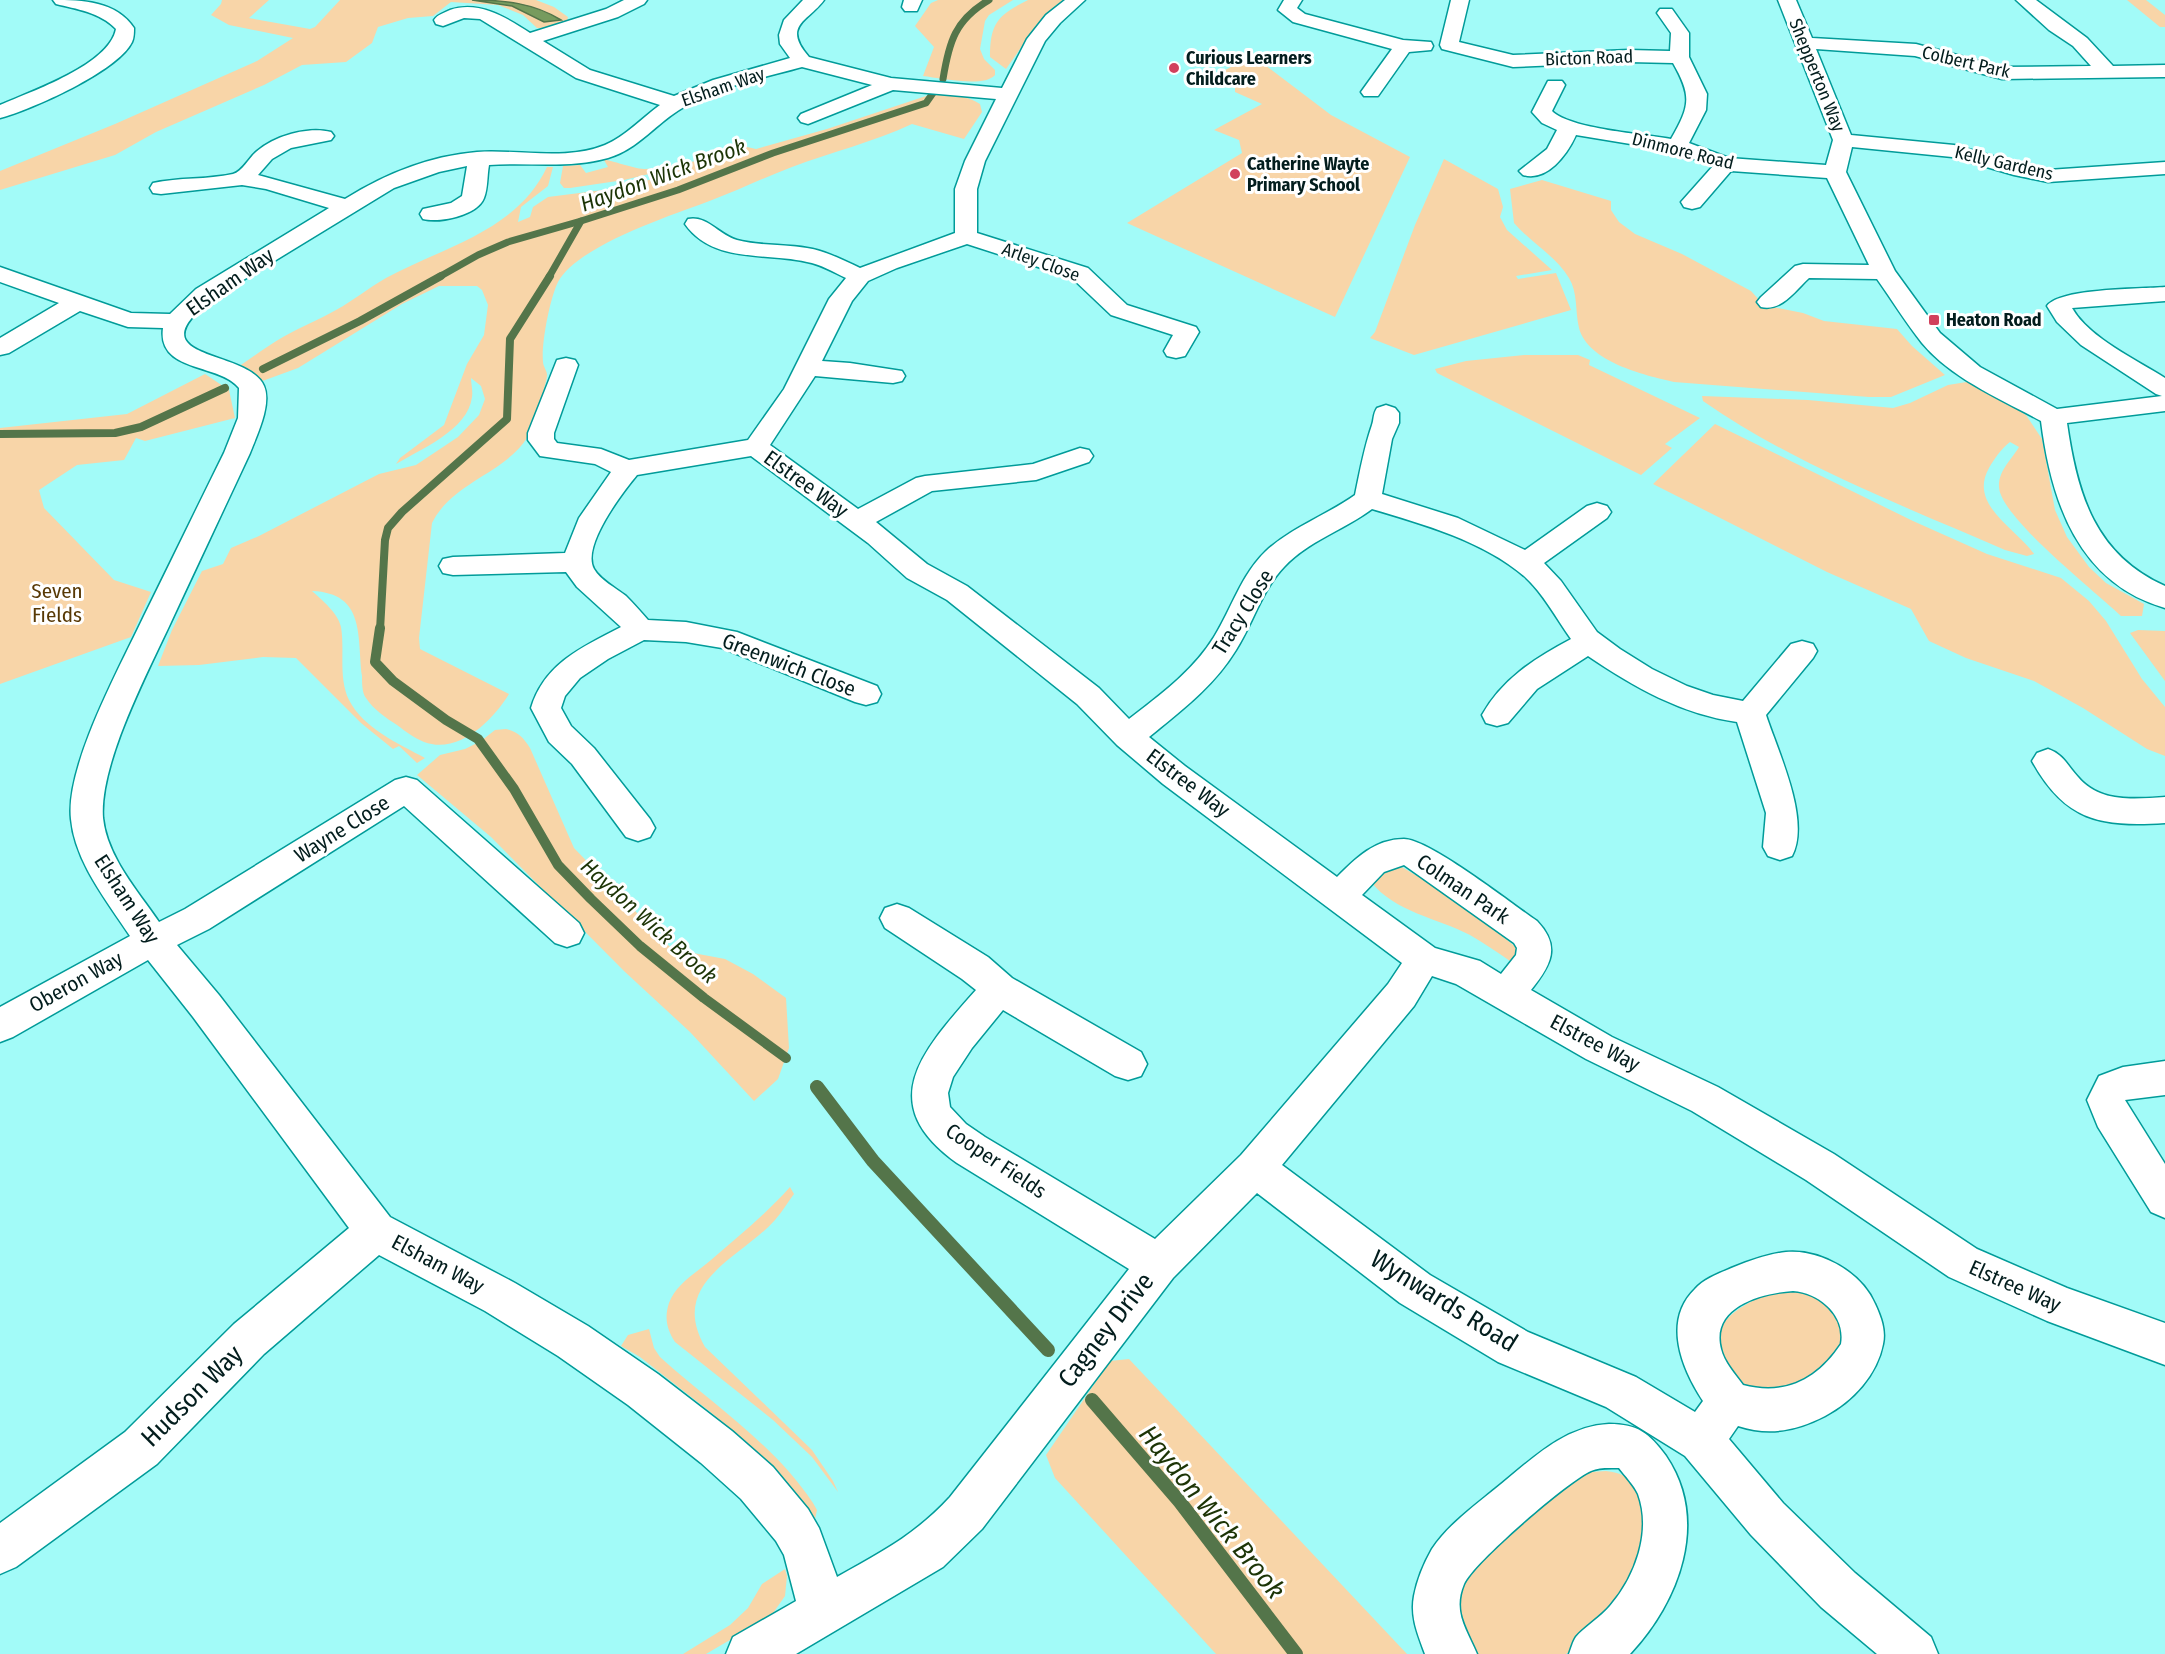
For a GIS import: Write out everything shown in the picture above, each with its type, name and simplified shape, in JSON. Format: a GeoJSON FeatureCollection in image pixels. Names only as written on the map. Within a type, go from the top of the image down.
{"type":"FeatureCollection","features":[{"type":"Feature","properties":{"kind":"street"},"geometry":{"type":"LineString","coordinates":[[0,112],[94,68],[117,51],[125,37],[122,24],[95,3],[62,0]]}},
{"type":"Feature","properties":{"kind":"street"},"geometry":{"type":"LineString","coordinates":[[526,40],[612,13],[638,0]]}},
{"type":"Feature","properties":{"kind":"street"},"geometry":{"type":"LineString","coordinates":[[815,0],[795,16],[788,34],[793,52],[802,61],[891,84],[1007,94]]}},
{"type":"Feature","properties":{"kind":"street"},"geometry":{"type":"LineString","coordinates":[[966,237],[964,203],[968,178],[1007,94],[1036,39],[1053,19],[1076,0]]}},
{"type":"Feature","properties":{"kind":"street","name":"Bicton Road"},"geometry":{"type":"LineString","coordinates":[[1293,0],[1287,10],[1299,18],[1403,46],[1449,45],[1513,61],[1629,56],[1679,57]]}},
{"type":"Feature","properties":{"kind":"street"},"geometry":{"type":"LineString","coordinates":[[1449,45],[1460,0]]}},
{"type":"Feature","properties":{"kind":"street","name":"Shepperton Way"},"geometry":{"type":"LineString","coordinates":[[1786,0],[1843,140],[1835,172]]}},
{"type":"Feature","properties":{"kind":"street"},"geometry":{"type":"LineString","coordinates":[[2025,0],[2056,26],[2080,42],[2085,50],[2108,72]]}},
{"type":"Feature","properties":{"kind":"street"},"geometry":{"type":"LineString","coordinates":[[443,20],[462,12],[484,14],[502,22],[526,40],[583,74],[676,103]]}},
{"type":"Feature","properties":{"kind":"street"},"geometry":{"type":"LineString","coordinates":[[1666,14],[1680,33],[1679,57],[1698,94],[1693,119],[1677,146]]}},
{"type":"Feature","properties":{"kind":"street","name":"Colbert Park"},"geometry":{"type":"LineString","coordinates":[[1803,43],[1916,50],[2002,73],[2165,71]]}},
{"type":"Feature","properties":{"kind":"street"},"geometry":{"type":"LineString","coordinates":[[1371,92],[1403,46]]}},
{"type":"Feature","properties":{"kind":"street","name":"Elsham Way"},"geometry":{"type":"LineString","coordinates":[[802,61],[715,87],[676,103],[624,145],[599,154],[560,158],[479,158],[418,171],[386,183],[204,294],[176,321],[174,338],[176,345],[183,353],[238,373],[252,387],[250,418],[239,447],[122,694],[94,767],[88,796],[87,819],[106,872],[153,941],[213,1015],[376,1230],[413,1254],[500,1297],[595,1355],[656,1397],[729,1456],[759,1484],[793,1526],[802,1544],[822,1611]]}},
{"type":"Feature","properties":{"kind":"street"},"geometry":{"type":"LineString","coordinates":[[808,118],[891,84]]}},
{"type":"Feature","properties":{"kind":"street","name":"Dinmore Road"},"geometry":{"type":"LineString","coordinates":[[1555,85],[1542,112],[1568,128],[1677,146],[1726,164],[1835,172]]}},
{"type":"Feature","properties":{"kind":"street"},"geometry":{"type":"LineString","coordinates":[[1530,171],[1549,160],[1561,147],[1568,128]]}},
{"type":"Feature","properties":{"kind":"street"},"geometry":{"type":"LineString","coordinates":[[242,178],[287,134],[324,136]]}},
{"type":"Feature","properties":{"kind":"street","name":"Kelly Gardens"},"geometry":{"type":"LineString","coordinates":[[1843,140],[1954,151],[2021,171],[2048,176],[2165,168]]}},
{"type":"Feature","properties":{"kind":"street"},"geometry":{"type":"LineString","coordinates":[[431,214],[456,210],[469,203],[472,198],[479,158]]}},
{"type":"Feature","properties":{"kind":"street"},"geometry":{"type":"LineString","coordinates":[[1692,202],[1726,164]]}},
{"type":"Feature","properties":{"kind":"street"},"geometry":{"type":"LineString","coordinates":[[1835,172],[1884,272],[1931,338],[1971,372],[2053,417],[2165,403]]}},
{"type":"Feature","properties":{"kind":"street"},"geometry":{"type":"LineString","coordinates":[[161,188],[242,178],[269,183],[345,206]]}},
{"type":"Feature","properties":{"kind":"street"},"geometry":{"type":"LineString","coordinates":[[696,224],[708,236],[728,244],[748,249],[811,256],[860,276]]}},
{"type":"Feature","properties":{"kind":"street","name":"Elstree Way"},"geometry":{"type":"LineString","coordinates":[[966,237],[889,263],[860,276],[841,299],[787,404],[756,447],[900,555],[917,572],[957,593],[1088,696],[1128,737],[1174,775],[1424,959],[1467,972],[1599,1048],[1705,1099],[1820,1167],[1963,1263],[2062,1307],[2165,1344]]}},
{"type":"Feature","properties":{"kind":"street","name":"Arley Close"},"geometry":{"type":"LineString","coordinates":[[966,237],[1080,273],[1119,310],[1187,332],[1176,351]]}},
{"type":"Feature","properties":{"kind":"street"},"geometry":{"type":"LineString","coordinates":[[1769,302],[1803,271],[1884,272]]}},
{"type":"Feature","properties":{"kind":"street"},"geometry":{"type":"LineString","coordinates":[[0,274],[128,320],[176,321]]}},
{"type":"Feature","properties":{"kind":"street"},"geometry":{"type":"LineString","coordinates":[[2165,294],[2068,301],[2058,306],[2067,319],[2109,355],[2165,389]]}},
{"type":"Feature","properties":{"kind":"street"},"geometry":{"type":"LineString","coordinates":[[0,348],[78,302]]}},
{"type":"Feature","properties":{"kind":"street"},"geometry":{"type":"LineString","coordinates":[[566,365],[541,433],[544,446],[556,452],[602,457],[628,469]]}},
{"type":"Feature","properties":{"kind":"street"},"geometry":{"type":"LineString","coordinates":[[807,368],[850,370],[893,376]]}},
{"type":"Feature","properties":{"kind":"street"},"geometry":{"type":"LineString","coordinates":[[1386,413],[1386,423],[1379,439],[1368,499],[1454,526],[1525,563],[1541,578],[1589,642],[1629,670],[1673,693],[1713,707],[1750,713]]}},
{"type":"Feature","properties":{"kind":"street"},"geometry":{"type":"LineString","coordinates":[[2053,417],[2058,458],[2087,537],[2102,558],[2118,573],[2136,586],[2165,598]]}},
{"type":"Feature","properties":{"kind":"street"},"geometry":{"type":"LineString","coordinates":[[640,630],[581,572],[576,562],[580,544],[589,526],[628,469],[643,464],[756,447]]}},
{"type":"Feature","properties":{"kind":"street"},"geometry":{"type":"LineString","coordinates":[[857,522],[925,484],[1036,472],[1080,456]]}},
{"type":"Feature","properties":{"kind":"street","name":"Tracy Close"},"geometry":{"type":"LineString","coordinates":[[1128,737],[1198,678],[1215,659],[1241,618],[1267,568],[1291,548],[1341,519],[1368,499]]}},
{"type":"Feature","properties":{"kind":"street"},"geometry":{"type":"LineString","coordinates":[[1525,563],[1598,512]]}},
{"type":"Feature","properties":{"kind":"street"},"geometry":{"type":"LineString","coordinates":[[453,566],[576,562]]}},
{"type":"Feature","properties":{"kind":"street","name":"Greenwich Close"},"geometry":{"type":"LineString","coordinates":[[638,828],[583,756],[560,734],[546,708],[550,692],[562,676],[611,645],[640,630],[686,632],[727,639],[866,694]]}},
{"type":"Feature","properties":{"kind":"street"},"geometry":{"type":"LineString","coordinates":[[1497,715],[1503,705],[1535,672],[1589,642]]}},
{"type":"Feature","properties":{"kind":"street"},"geometry":{"type":"LineString","coordinates":[[1750,713],[1802,651]]}},
{"type":"Feature","properties":{"kind":"street"},"geometry":{"type":"LineString","coordinates":[[1750,713],[1782,813],[1780,848]]}},
{"type":"Feature","properties":{"kind":"street"},"geometry":{"type":"LineString","coordinates":[[2048,761],[2069,789],[2093,805],[2118,812],[2165,810]]}},
{"type":"Feature","properties":{"kind":"street","name":"Wayne Close"},"geometry":{"type":"LineString","coordinates":[[153,941],[197,919],[406,789],[567,933]]}},
{"type":"Feature","properties":{"kind":"street","name":"Colman Park"},"geometry":{"type":"LineString","coordinates":[[1340,896],[1372,863],[1382,856],[1394,852],[1416,855],[1525,931],[1531,939],[1535,948],[1533,957],[1506,994]]}},
{"type":"Feature","properties":{"kind":"street"},"geometry":{"type":"LineString","coordinates":[[897,918],[975,968],[999,989],[1128,1064]]}},
{"type":"Feature","properties":{"kind":"street","name":"Oberon Way"},"geometry":{"type":"LineString","coordinates":[[0,1026],[112,961],[153,941]]}},
{"type":"Feature","properties":{"kind":"street","name":"Cagney Drive"},"geometry":{"type":"LineString","coordinates":[[750,1654],[927,1551],[947,1534],[966,1513],[1159,1264],[1255,1168],[1401,995],[1424,959]]}},
{"type":"Feature","properties":{"kind":"street","name":"Cooper Fields"},"geometry":{"type":"LineString","coordinates":[[999,989],[971,1020],[934,1076],[930,1097],[936,1119],[977,1154],[1159,1264]]}},
{"type":"Feature","properties":{"kind":"street"},"geometry":{"type":"LineString","coordinates":[[2165,1078],[2123,1084],[2112,1088],[2106,1100],[2112,1114],[2165,1199]]}},
{"type":"Feature","properties":{"kind":"street","name":"Wynwards Road"},"geometry":{"type":"LineString","coordinates":[[1255,1168],[1415,1289],[1513,1347],[1621,1392],[1701,1440],[1767,1519],[1838,1590],[1914,1654]]}},
{"type":"Feature","properties":{"kind":"street","name":"Hudson Way"},"geometry":{"type":"LineString","coordinates":[[0,1551],[141,1448],[168,1424],[249,1339],[376,1230]]}},
{"type":"Feature","properties":{"kind":"street"},"geometry":{"type":"LineString","coordinates":[[1701,1440],[1729,1402]]}},
{"type":"Feature","properties":{"kind":"street"},"geometry":{"type":"LineString","coordinates":[[1629,1447],[1649,1407]]}},
{"type":"Feature","properties":{"kind":"street"},"geometry":{"type":"LineString","coordinates":[[1453,1654],[1446,1645],[1438,1623],[1435,1605],[1440,1581],[1449,1562],[1461,1548],[1535,1485],[1566,1462],[1587,1450],[1611,1445],[1629,1447],[1647,1467],[1658,1486],[1667,1533],[1649,1587],[1635,1613],[1617,1634],[1593,1654]]}},
{"type":"Feature","properties":{"kind":"green space"},"geometry":{"type":"Polygon","coordinates":[[[222,0],[269,0],[249,18],[310,29],[315,27],[340,0],[536,0],[554,7],[568,17],[567,21],[550,28],[537,28],[523,15],[498,5],[451,2],[433,16],[408,18],[378,27],[372,43],[346,62],[302,65],[264,85],[156,132],[115,155],[0,190],[0,171],[115,124],[257,61],[293,38],[229,25],[211,15],[222,0]]]}},
{"type":"Feature","properties":{"kind":"green space"},"geometry":{"type":"Polygon","coordinates":[[[938,0],[1013,0],[989,15],[985,21],[980,49],[984,59],[995,70],[995,75],[989,79],[972,82],[923,76],[934,47],[915,26],[931,3],[938,0]]]}},
{"type":"Feature","properties":{"kind":"green space"},"geometry":{"type":"Polygon","coordinates":[[[1028,0],[1063,0],[1039,22],[1006,69],[990,57],[994,28],[1009,10],[1028,0]]]}},
{"type":"Feature","properties":{"kind":"green space"},"geometry":{"type":"Polygon","coordinates":[[[2127,0],[2146,0],[2165,15],[2165,27],[2160,27],[2127,0]]]}},
{"type":"Feature","properties":{"kind":"green space"},"geometry":{"type":"Polygon","coordinates":[[[1253,56],[1331,115],[1410,157],[1335,317],[1127,223],[1242,153],[1239,140],[1214,130],[1262,104],[1235,92],[1235,81],[1219,73],[1253,56]]]}},
{"type":"Feature","properties":{"kind":"green space"},"geometry":{"type":"Polygon","coordinates":[[[935,93],[964,97],[980,104],[982,112],[964,139],[912,124],[792,167],[628,233],[585,256],[569,268],[558,282],[549,310],[543,344],[546,380],[528,436],[519,449],[507,459],[453,497],[432,523],[419,638],[420,649],[509,694],[494,714],[474,733],[450,744],[437,745],[424,742],[376,710],[363,691],[355,620],[350,608],[342,600],[329,594],[312,591],[329,607],[341,627],[343,673],[349,700],[355,710],[372,727],[425,758],[417,763],[399,746],[393,749],[361,723],[296,658],[263,657],[199,665],[158,666],[172,630],[202,571],[223,564],[231,548],[379,474],[416,465],[458,437],[479,415],[485,399],[481,386],[471,378],[472,397],[469,409],[462,419],[442,437],[396,464],[400,458],[444,425],[467,364],[484,335],[488,305],[482,290],[477,286],[439,286],[402,304],[298,368],[257,383],[238,367],[277,340],[323,317],[386,278],[477,235],[498,222],[534,189],[547,167],[553,167],[548,186],[521,207],[518,222],[530,217],[533,207],[548,197],[611,189],[674,174],[670,169],[624,180],[564,188],[560,183],[563,166],[580,165],[586,173],[608,167],[604,160],[644,169],[682,164],[743,146],[756,149],[827,129],[935,93]]]}},
{"type":"Feature","properties":{"kind":"green space"},"geometry":{"type":"Polygon","coordinates":[[[1444,159],[1498,189],[1503,207],[1500,217],[1507,230],[1552,270],[1516,276],[1518,279],[1556,273],[1571,310],[1414,355],[1370,338],[1375,332],[1415,225],[1444,159]]]}},
{"type":"Feature","properties":{"kind":"green space"},"geometry":{"type":"Polygon","coordinates":[[[1542,180],[1611,201],[1611,210],[1619,222],[1635,234],[1682,254],[1751,291],[1761,302],[1824,321],[1897,329],[1912,346],[1945,375],[1891,397],[1869,397],[1674,382],[1619,365],[1593,350],[1584,340],[1579,328],[1575,296],[1569,278],[1557,263],[1514,223],[1510,189],[1542,180]]]}},
{"type":"Feature","properties":{"kind":"green space"},"geometry":{"type":"Polygon","coordinates":[[[1524,355],[1578,355],[1590,360],[1589,365],[1700,418],[1665,444],[1672,448],[1641,475],[1437,373],[1435,369],[1466,361],[1524,355]]]}},
{"type":"Feature","properties":{"kind":"green space","name":"Seven Fields"},"geometry":{"type":"Polygon","coordinates":[[[205,374],[229,390],[235,418],[145,441],[136,438],[124,460],[77,465],[39,490],[44,508],[114,580],[151,592],[131,637],[0,684],[0,428],[127,414],[205,374]]]}},
{"type":"Feature","properties":{"kind":"green space"},"geometry":{"type":"Polygon","coordinates":[[[1973,381],[2026,415],[2042,439],[2055,510],[2067,537],[2089,567],[2106,583],[2144,604],[2142,616],[2121,616],[2051,554],[2015,516],[2004,500],[1999,487],[2003,470],[2019,447],[2010,442],[1989,468],[1984,481],[1985,493],[1989,505],[1997,515],[2034,554],[2027,556],[2005,550],[1811,464],[1738,424],[1703,401],[1702,396],[1808,400],[1893,408],[1910,403],[1948,385],[1973,381]]]}},
{"type":"Feature","properties":{"kind":"green space"},"geometry":{"type":"Polygon","coordinates":[[[1715,424],[1913,521],[1987,554],[2061,578],[2089,601],[2106,621],[2142,679],[2165,707],[2165,756],[2147,749],[2083,708],[2034,681],[1966,658],[1929,641],[1911,609],[1827,572],[1653,484],[1715,424]]]}},
{"type":"Feature","properties":{"kind":"green space"},"geometry":{"type":"Polygon","coordinates":[[[2138,630],[2165,631],[2165,681],[2130,633],[2138,630]]]}},
{"type":"Feature","properties":{"kind":"green space"},"geometry":{"type":"Polygon","coordinates":[[[506,729],[520,736],[530,748],[574,848],[672,949],[725,959],[753,974],[786,998],[789,1048],[778,1079],[754,1101],[690,1032],[624,971],[491,837],[417,775],[440,755],[465,749],[481,741],[495,730],[506,729]]]}},
{"type":"Feature","properties":{"kind":"green space"},"geometry":{"type":"Polygon","coordinates":[[[1400,866],[1455,898],[1517,948],[1514,959],[1510,961],[1470,935],[1392,901],[1371,882],[1375,875],[1400,866]]]}},
{"type":"Feature","properties":{"kind":"green space"},"geometry":{"type":"Polygon","coordinates":[[[790,1187],[794,1194],[775,1220],[713,1274],[702,1289],[695,1305],[696,1324],[705,1347],[812,1450],[838,1492],[812,1457],[773,1420],[675,1342],[667,1324],[669,1303],[681,1284],[752,1225],[790,1187]]]}},
{"type":"Feature","properties":{"kind":"green space"},"geometry":{"type":"Polygon","coordinates":[[[1790,1284],[1840,1309],[1845,1353],[1804,1381],[1769,1392],[1739,1385],[1720,1352],[1718,1339],[1721,1327],[1740,1308],[1790,1284]]]}},
{"type":"Feature","properties":{"kind":"green space"},"geometry":{"type":"Polygon","coordinates":[[[649,1329],[654,1348],[660,1357],[761,1443],[797,1481],[817,1510],[815,1519],[811,1521],[775,1471],[745,1441],[640,1357],[621,1346],[628,1335],[649,1329]]]}},
{"type":"Feature","properties":{"kind":"green space"},"geometry":{"type":"Polygon","coordinates":[[[1129,1359],[1407,1654],[1216,1654],[1055,1478],[1046,1455],[1110,1361],[1129,1359]]]}},
{"type":"Feature","properties":{"kind":"green space"},"geometry":{"type":"Polygon","coordinates":[[[1606,1471],[1630,1480],[1639,1491],[1651,1514],[1634,1579],[1566,1654],[1470,1654],[1456,1597],[1485,1552],[1574,1479],[1591,1472],[1606,1471]]]}},
{"type":"Feature","properties":{"kind":"green space"},"geometry":{"type":"Polygon","coordinates":[[[785,1569],[787,1576],[785,1596],[771,1616],[706,1654],[683,1654],[730,1625],[748,1608],[762,1584],[785,1569]]]}},
{"type":"Feature","properties":{"kind":"shaded area"},"geometry":{"type":"Polygon","coordinates":[[[472,0],[529,6],[561,20],[544,22],[512,6],[472,0]]]}},
{"type":"Feature","properties":{"kind":"waterway","name":"Haydon Wick Brook"},"geometry":{"type":"LineString","coordinates":[[943,79],[955,33],[968,16],[989,0]]}},
{"type":"Feature","properties":{"kind":"waterway","name":"Haydon Wick Brook"},"geometry":{"type":"LineString","coordinates":[[581,221],[678,190],[773,153],[926,103],[933,93]]}},
{"type":"Feature","properties":{"kind":"waterway"},"geometry":{"type":"LineString","coordinates":[[439,277],[478,255],[508,242],[581,221]]}},
{"type":"Feature","properties":{"kind":"waterway","name":"Haydon Wick Brook"},"geometry":{"type":"LineString","coordinates":[[549,277],[581,221]]}},
{"type":"Feature","properties":{"kind":"waterway"},"geometry":{"type":"LineString","coordinates":[[263,369],[360,321],[441,276]]}},
{"type":"Feature","properties":{"kind":"waterway","name":"Haydon Wick Brook"},"geometry":{"type":"LineString","coordinates":[[380,630],[385,540],[388,528],[402,512],[507,419],[510,339],[550,276]]}},
{"type":"Feature","properties":{"kind":"waterway"},"geometry":{"type":"LineString","coordinates":[[0,434],[115,433],[141,427],[225,388]]}},
{"type":"Feature","properties":{"kind":"waterway","name":"Haydon Wick Brook"},"geometry":{"type":"LineString","coordinates":[[380,628],[375,662],[393,681],[446,720],[478,739],[514,789],[558,865],[640,946],[704,998],[786,1058]]}},
{"type":"Feature","properties":{"kind":"waterway","name":"Haydon Wick Brook"},"geometry":{"type":"LineString","coordinates":[[817,1087],[873,1161],[1048,1350]]}},
{"type":"Feature","properties":{"kind":"waterway","name":"Haydon Wick Brook"},"geometry":{"type":"LineString","coordinates":[[1092,1400],[1180,1502],[1296,1654]]}},
{"type":"Feature","properties":{"kind":"place","name":"Curious Learners Childcare"},"geometry":{"type":"Point","coordinates":[1174,68]}},
{"type":"Feature","properties":{"kind":"place","name":"Catherine Wayte Primary School"},"geometry":{"type":"Point","coordinates":[1235,174]}},
{"type":"Feature","properties":{"kind":"place","name":"Heaton Road"},"geometry":{"type":"Point","coordinates":[1934,320]}}]}
